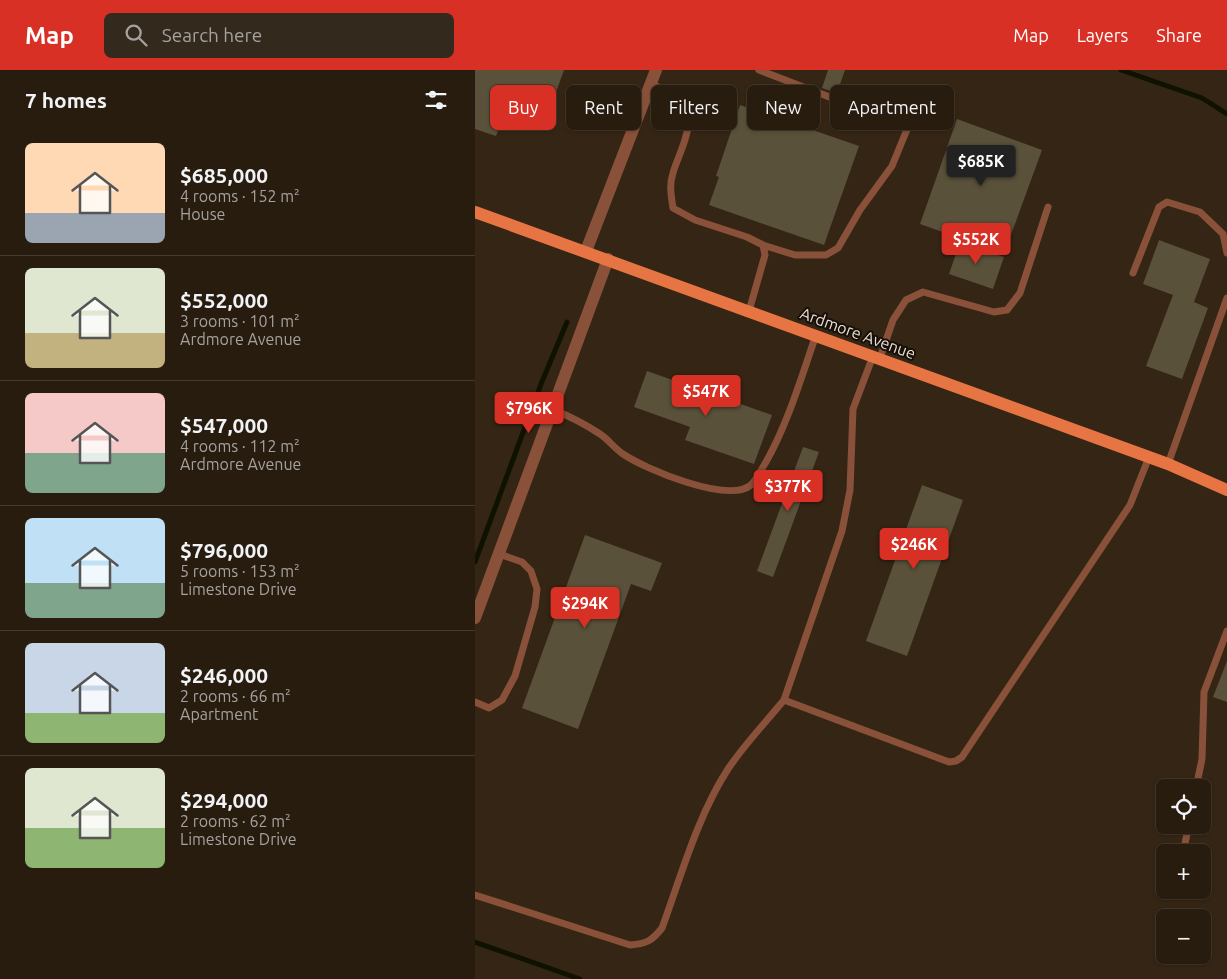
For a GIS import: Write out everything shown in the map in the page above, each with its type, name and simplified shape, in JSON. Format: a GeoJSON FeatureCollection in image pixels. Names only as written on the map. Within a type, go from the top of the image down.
{"type":"FeatureCollection","features":[{"type":"Feature","properties":{"kind":"main road","name":"Ardmore Avenue"},"geometry":{"type":"LineString","coordinates":[[475,212],[1149,456],[1227,490]]}},
{"type":"Feature","properties":{"kind":"street"},"geometry":{"type":"LineString","coordinates":[[586,251],[656,70]]}},
{"type":"Feature","properties":{"kind":"street"},"geometry":{"type":"LineString","coordinates":[[475,618],[608,259]]}},
{"type":"Feature","properties":{"kind":"lane"},"geometry":{"type":"LineString","coordinates":[[651,83],[680,100],[687,113],[689,124],[673,173],[670,192],[673,208],[695,220],[795,255],[826,255],[838,248],[860,210],[892,166],[908,126],[759,70]]}},
{"type":"Feature","properties":{"kind":"lane"},"geometry":{"type":"LineString","coordinates":[[1133,273],[1159,207],[1167,202],[1201,212],[1223,234],[1227,253]]}},
{"type":"Feature","properties":{"kind":"lane"},"geometry":{"type":"LineString","coordinates":[[475,895],[630,945],[644,944],[655,937],[661,928],[711,800],[729,769],[784,700],[842,531],[850,490],[853,409],[893,320],[906,300],[923,292],[994,312],[1007,310],[1020,293],[1048,207]]}},
{"type":"Feature","properties":{"kind":"lane"},"geometry":{"type":"LineString","coordinates":[[749,311],[765,256],[763,245]]}},
{"type":"Feature","properties":{"kind":"lane"},"geometry":{"type":"LineString","coordinates":[[1168,464],[1227,298]]}},
{"type":"Feature","properties":{"kind":"lane"},"geometry":{"type":"LineString","coordinates":[[553,409],[601,434],[623,454],[656,471],[711,489],[737,490],[750,485],[773,449],[816,335]]}},
{"type":"Feature","properties":{"kind":"lane"},"geometry":{"type":"LineString","coordinates":[[784,700],[949,762],[956,761],[962,757],[1130,505],[1149,456]]}},
{"type":"Feature","properties":{"kind":"lane"},"geometry":{"type":"LineString","coordinates":[[475,702],[489,708],[502,700],[515,676],[535,607],[537,589],[531,571],[522,562],[499,554]]}},
{"type":"Feature","properties":{"kind":"lane"},"geometry":{"type":"LineString","coordinates":[[1198,779],[1202,759],[1204,692],[1227,631]]}},
{"type":"Feature","properties":{"kind":"building"},"geometry":{"type":"Polygon","coordinates":[[[475,70],[564,70],[556,92],[556,85],[490,85],[490,130],[498,130],[496,136],[475,129],[475,70]]]}},
{"type":"Feature","properties":{"kind":"building"},"geometry":{"type":"Polygon","coordinates":[[[828,70],[845,70],[840,85],[830,85],[830,91],[822,88],[828,70]]]}},
{"type":"Feature","properties":{"kind":"building"},"geometry":{"type":"Polygon","coordinates":[[[740,105],[747,107],[747,130],[813,130],[859,146],[824,245],[709,205],[719,177],[716,176],[732,130],[737,130],[737,114],[740,105]]]}},
{"type":"Feature","properties":{"kind":"building"},"geometry":{"type":"Polygon","coordinates":[[[957,119],[1042,150],[1004,254],[920,224],[957,119]]]}},
{"type":"Feature","properties":{"kind":"building"},"geometry":{"type":"Polygon","coordinates":[[[1159,240],[1210,259],[1194,302],[1208,308],[1182,379],[1146,366],[1173,295],[1143,284],[1159,240]]]}},
{"type":"Feature","properties":{"kind":"building"},"geometry":{"type":"Polygon","coordinates":[[[960,242],[1004,257],[993,289],[949,274],[960,242]]]}},
{"type":"Feature","properties":{"kind":"building"},"geometry":{"type":"Polygon","coordinates":[[[647,371],[772,415],[754,464],[685,440],[690,427],[634,407],[647,371]]]}},
{"type":"Feature","properties":{"kind":"building"},"geometry":{"type":"Polygon","coordinates":[[[803,447],[819,452],[773,577],[757,571],[803,447]]]}},
{"type":"Feature","properties":{"kind":"building"},"geometry":{"type":"Polygon","coordinates":[[[922,485],[963,500],[907,656],[866,641],[922,485]]]}},
{"type":"Feature","properties":{"kind":"building"},"geometry":{"type":"Polygon","coordinates":[[[585,535],[662,563],[651,591],[631,584],[578,729],[522,708],[585,535]]]}},
{"type":"Feature","properties":{"kind":"building"},"geometry":{"type":"Polygon","coordinates":[[[1227,661],[1227,702],[1213,697],[1227,661]]]}},
{"type":"Feature","properties":{"kind":"waterway"},"geometry":{"type":"LineString","coordinates":[[1121,70],[1202,98],[1227,114]]}},
{"type":"Feature","properties":{"kind":"waterway"},"geometry":{"type":"LineString","coordinates":[[475,562],[541,384],[567,322]]}},
{"type":"Feature","properties":{"kind":"waterway"},"geometry":{"type":"LineString","coordinates":[[475,942],[580,979]]}}]}
